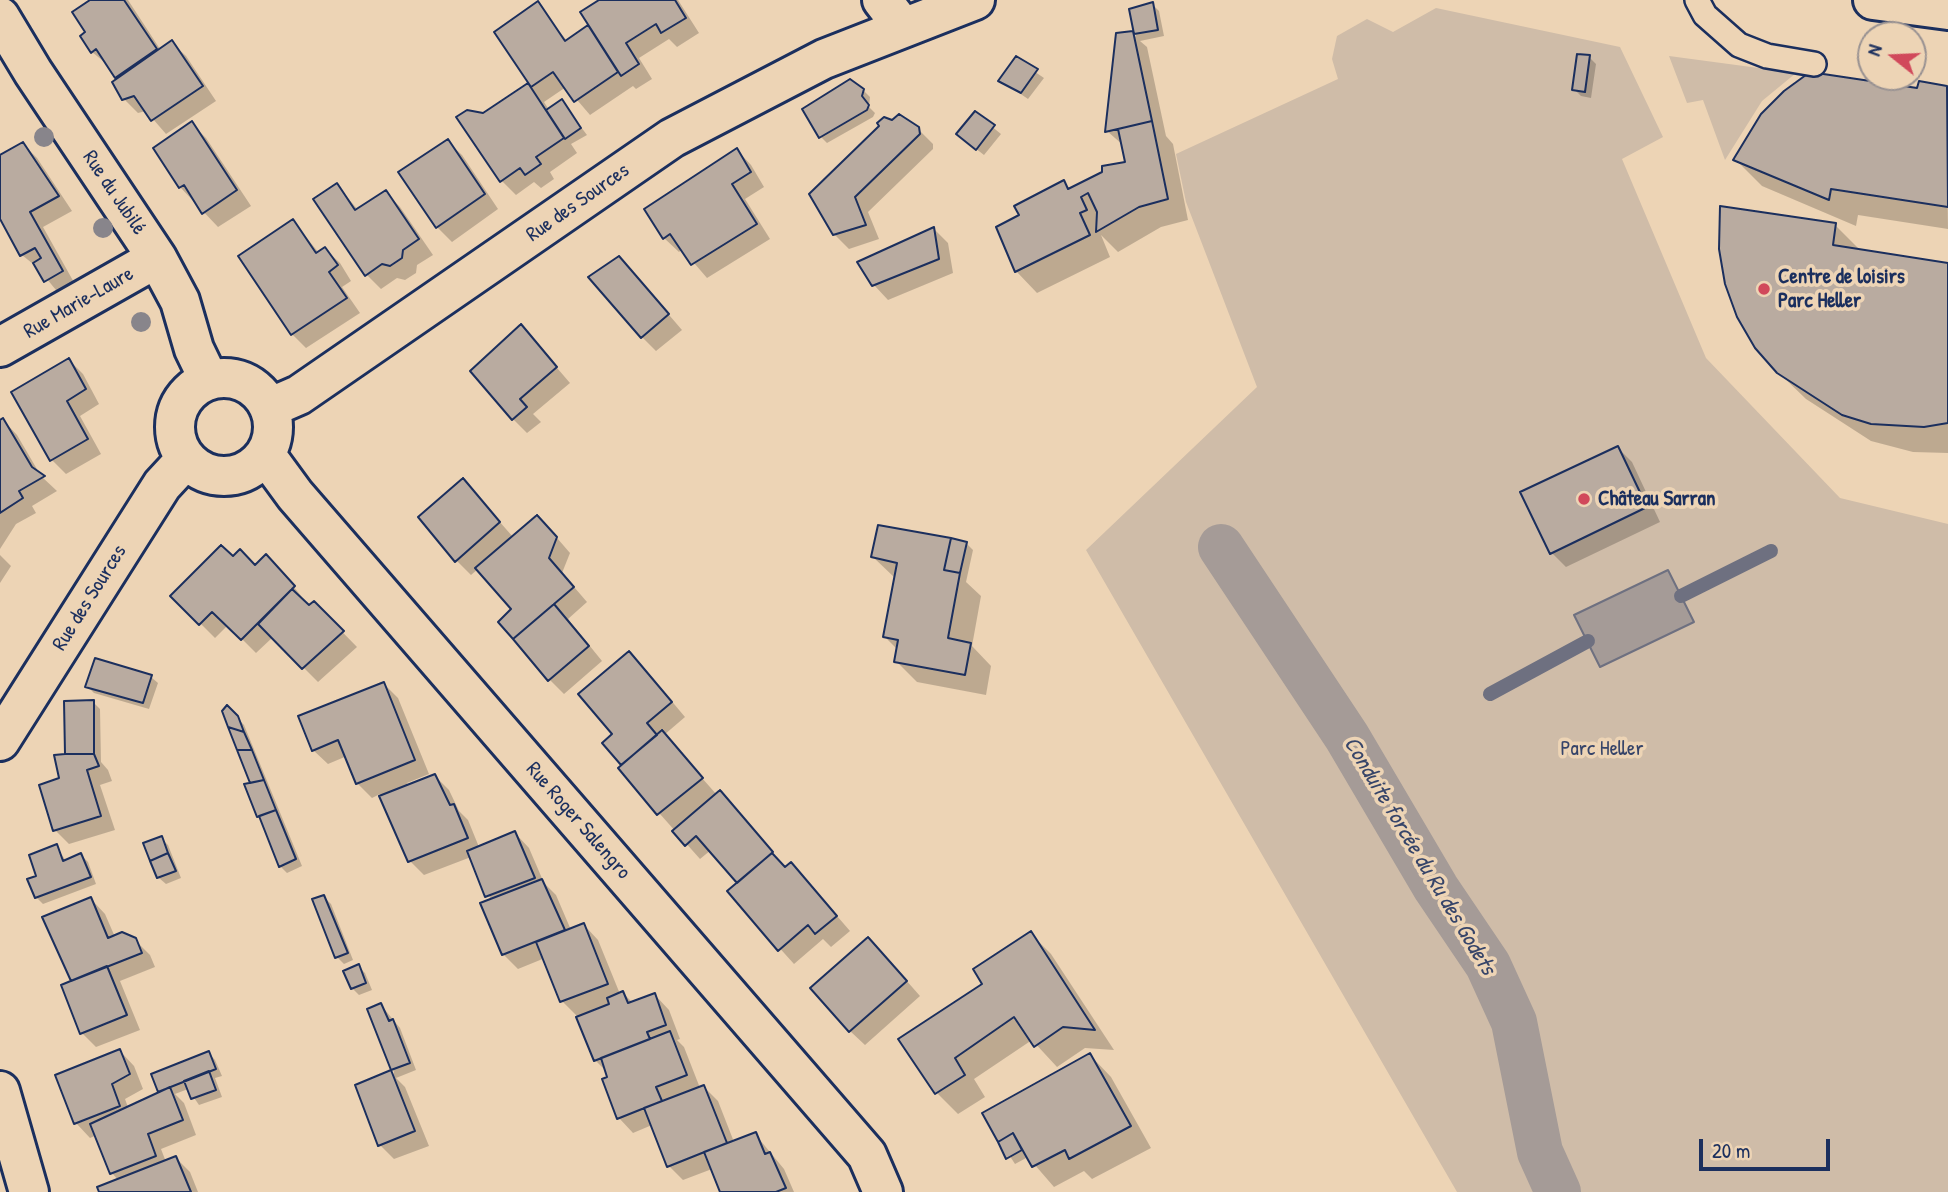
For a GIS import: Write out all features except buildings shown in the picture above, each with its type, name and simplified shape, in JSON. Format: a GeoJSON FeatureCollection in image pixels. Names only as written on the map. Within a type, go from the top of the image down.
{"type":"FeatureCollection","features":[{"type":"Feature","properties":{"kind":"street","name":"Rue des Sources"},"geometry":{"type":"LineString","coordinates":[[269,408],[299,395],[672,138],[824,59],[892,13],[975,0]]}},
{"type":"Feature","properties":{"kind":"street"},"geometry":{"type":"LineString","coordinates":[[1873,0],[1948,10]]}},
{"type":"Feature","properties":{"kind":"street","name":"Rue du Jubilé"},"geometry":{"type":"LineString","coordinates":[[0,17],[33,72],[157,258],[180,301],[194,349],[209,380]]}},
{"type":"Feature","properties":{"kind":"street","name":"Rue Marie-Laure"},"geometry":{"type":"LineString","coordinates":[[0,348],[157,258]]}},
{"type":"Feature","properties":{"kind":"street"},"geometry":{"type":"LineString","coordinates":[[223,378],[251,386],[269,408],[273,432],[265,454],[255,466],[227,477],[204,472],[186,459],[178,447],[174,420],[186,395],[209,380],[223,378]]}},
{"type":"Feature","properties":{"kind":"street","name":"Rue Roger Salengro"},"geometry":{"type":"LineString","coordinates":[[265,454],[313,516],[867,1155],[883,1192]]}},
{"type":"Feature","properties":{"kind":"street","name":"Rue des Sources"},"geometry":{"type":"LineString","coordinates":[[0,741],[162,485],[186,459]]}},
{"type":"Feature","properties":{"kind":"street"},"geometry":{"type":"LineString","coordinates":[[0,1091],[29,1192]]}},
{"type":"Feature","properties":{"kind":"lane"},"geometry":{"type":"LineString","coordinates":[[1697,0],[1705,15],[1739,45],[1767,56],[1814,64]]}},
{"type":"Feature","properties":{"kind":"green space","name":"Parc Heller"},"geometry":{"type":"Polygon","coordinates":[[[1436,8],[1620,47],[1663,137],[1622,159],[1706,358],[1840,498],[1948,524],[1948,1192],[1457,1192],[1086,550],[1257,387],[1186,202],[1176,154],[1338,79],[1332,59],[1337,36],[1367,19],[1393,32],[1436,8]]]}},
{"type":"Feature","properties":{"kind":"green space"},"geometry":{"type":"Polygon","coordinates":[[[1669,56],[1796,73],[1762,101],[1725,160],[1703,100],[1687,103],[1669,56]]]}},
{"type":"Feature","properties":{"kind":"shaded area"},"geometry":{"type":"Polygon","coordinates":[[[1668,570],[1694,622],[1600,667],[1574,615],[1668,570]]]}},
{"type":"Feature","properties":{"kind":"waterway","name":"Conduite forcée du Ru des Godets"},"geometry":{"type":"LineString","coordinates":[[1221,547],[1347,737],[1436,888],[1488,965],[1514,1022],[1540,1152],[1558,1192]]}},
{"type":"Feature","properties":{"kind":"waterway"},"geometry":{"type":"LineString","coordinates":[[1681,596],[1771,551]]}},
{"type":"Feature","properties":{"kind":"waterway"},"geometry":{"type":"LineString","coordinates":[[1490,694],[1588,641]]}},
{"type":"Feature","properties":{"kind":"place","name":"Centre de loisirs Parc Heller"},"geometry":{"type":"Point","coordinates":[1764,289]}},
{"type":"Feature","properties":{"kind":"place","name":"Château Sarran"},"geometry":{"type":"Point","coordinates":[1584,499]}}]}
